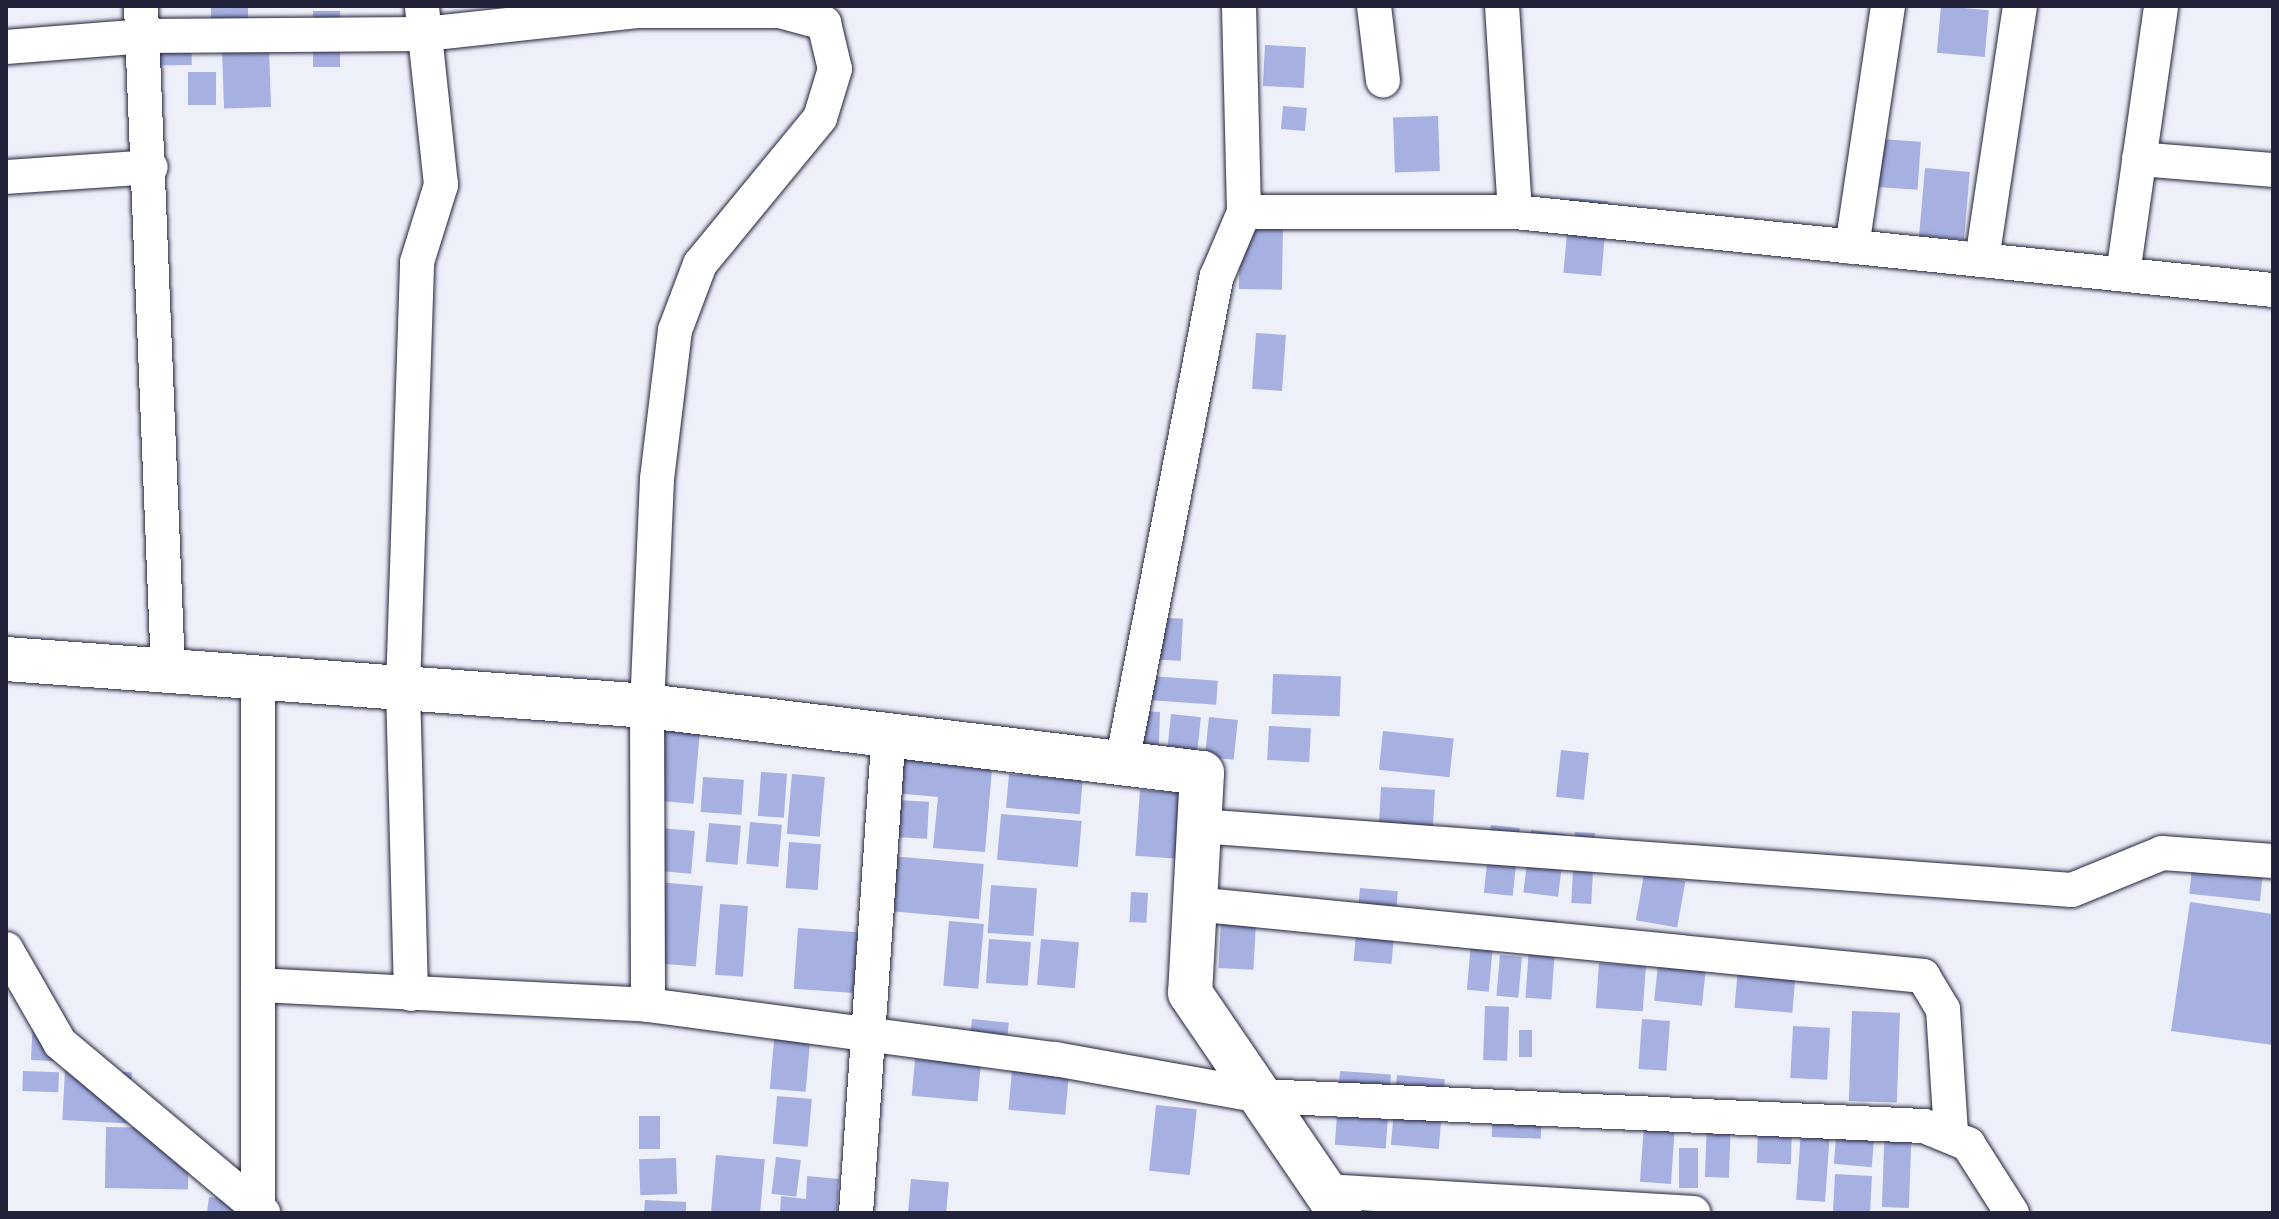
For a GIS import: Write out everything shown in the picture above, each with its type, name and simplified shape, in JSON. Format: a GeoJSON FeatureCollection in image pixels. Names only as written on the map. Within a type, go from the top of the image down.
{"type":"FeatureCollection","features":[{"type":"Feature","properties":{"kind":"street"},"geometry":{"type":"LineString","coordinates":[[1122,763],[1217,276],[1244,212],[1239,6]]}},
{"type":"Feature","properties":{"kind":"street"},"geometry":{"type":"LineString","coordinates":[[1374,6],[1383,80]]}},
{"type":"Feature","properties":{"kind":"street"},"geometry":{"type":"LineString","coordinates":[[1502,6],[1515,212]]}},
{"type":"Feature","properties":{"kind":"street"},"geometry":{"type":"LineString","coordinates":[[1852,247],[1888,6]]}},
{"type":"Feature","properties":{"kind":"street"},"geometry":{"type":"LineString","coordinates":[[1982,260],[2020,6]]}},
{"type":"Feature","properties":{"kind":"street"},"geometry":{"type":"LineString","coordinates":[[2123,274],[2161,6]]}},
{"type":"Feature","properties":{"kind":"street"},"geometry":{"type":"LineString","coordinates":[[6,47],[144,21],[424,20],[637,11],[780,11],[811,14],[833,42],[835,69],[820,118],[723,233],[682,302],[657,479],[647,706],[648,1005]]}},
{"type":"Feature","properties":{"kind":"street"},"geometry":{"type":"LineString","coordinates":[[411,994],[403,688],[417,262],[441,185],[424,20]]}},
{"type":"Feature","properties":{"kind":"street"},"geometry":{"type":"LineString","coordinates":[[144,21],[168,671]]}},
{"type":"Feature","properties":{"kind":"street"},"geometry":{"type":"LineString","coordinates":[[2139,159],[2273,170]]}},
{"type":"Feature","properties":{"kind":"street"},"geometry":{"type":"LineString","coordinates":[[6,177],[151,167]]}},
{"type":"Feature","properties":{"kind":"street"},"geometry":{"type":"LineString","coordinates":[[1244,212],[1515,212],[2273,290]]}},
{"type":"Feature","properties":{"kind":"street"},"geometry":{"type":"LineString","coordinates":[[6,659],[647,706],[1202,773],[1190,993],[1332,1202],[1693,1213]]}},
{"type":"Feature","properties":{"kind":"street"},"geometry":{"type":"LineString","coordinates":[[258,677],[260,1209]]}},
{"type":"Feature","properties":{"kind":"street"},"geometry":{"type":"LineString","coordinates":[[856,1213],[873,1035],[889,735]]}},
{"type":"Feature","properties":{"kind":"street"},"geometry":{"type":"LineString","coordinates":[[1199,826],[2072,890],[2162,853],[2273,861]]}},
{"type":"Feature","properties":{"kind":"street"},"geometry":{"type":"LineString","coordinates":[[1194,904],[1923,976],[1943,1009],[1951,1134]]}},
{"type":"Feature","properties":{"kind":"street"},"geometry":{"type":"LineString","coordinates":[[6,949],[60,1043],[260,1209]]}},
{"type":"Feature","properties":{"kind":"street"},"geometry":{"type":"LineString","coordinates":[[258,985],[648,1005],[873,1035],[1260,1096],[1924,1126],[1951,1134],[1981,1161],[2012,1213]]}},
{"type":"Feature","properties":{"kind":"building"},"geometry":{"type":"Polygon","coordinates":[[[211,6],[248,6],[248,44],[211,44],[211,6]]]}},
{"type":"Feature","properties":{"kind":"building"},"geometry":{"type":"Polygon","coordinates":[[[1941,6],[1989,10],[1985,57],[1937,53],[1941,6]]]}},
{"type":"Feature","properties":{"kind":"building"},"geometry":{"type":"Polygon","coordinates":[[[313,11],[340,11],[340,67],[313,67],[313,11]]]}},
{"type":"Feature","properties":{"kind":"building"},"geometry":{"type":"Polygon","coordinates":[[[191,21],[192,65],[157,66],[156,22],[191,21]]]}},
{"type":"Feature","properties":{"kind":"building"},"geometry":{"type":"Polygon","coordinates":[[[1265,45],[1306,47],[1304,88],[1263,86],[1265,45]]]}},
{"type":"Feature","properties":{"kind":"building"},"geometry":{"type":"Polygon","coordinates":[[[269,49],[271,107],[224,109],[222,51],[269,49]]]}},
{"type":"Feature","properties":{"kind":"building"},"geometry":{"type":"Polygon","coordinates":[[[188,72],[216,72],[216,105],[188,105],[188,72]]]}},
{"type":"Feature","properties":{"kind":"building"},"geometry":{"type":"Polygon","coordinates":[[[1283,106],[1307,108],[1305,131],[1281,129],[1283,106]]]}},
{"type":"Feature","properties":{"kind":"building"},"geometry":{"type":"Polygon","coordinates":[[[1438,116],[1440,171],[1395,173],[1393,118],[1438,116]]]}},
{"type":"Feature","properties":{"kind":"building"},"geometry":{"type":"Polygon","coordinates":[[[1880,139],[1921,142],[1918,190],[1877,187],[1880,139]]]}},
{"type":"Feature","properties":{"kind":"building"},"geometry":{"type":"Polygon","coordinates":[[[1925,168],[1970,172],[1964,240],[1919,236],[1925,168]]]}},
{"type":"Feature","properties":{"kind":"building"},"geometry":{"type":"Polygon","coordinates":[[[1570,198],[1608,201],[1601,276],[1563,273],[1570,198]]]}},
{"type":"Feature","properties":{"kind":"building"},"geometry":{"type":"Polygon","coordinates":[[[1240,225],[1283,226],[1282,290],[1239,289],[1240,225]]]}},
{"type":"Feature","properties":{"kind":"building"},"geometry":{"type":"Polygon","coordinates":[[[1256,333],[1286,335],[1282,391],[1252,389],[1256,333]]]}},
{"type":"Feature","properties":{"kind":"building"},"geometry":{"type":"Polygon","coordinates":[[[1148,617],[1183,619],[1181,661],[1146,659],[1148,617]]]}},
{"type":"Feature","properties":{"kind":"building"},"geometry":{"type":"Polygon","coordinates":[[[1273,674],[1341,676],[1340,716],[1272,714],[1273,674]]]}},
{"type":"Feature","properties":{"kind":"building"},"geometry":{"type":"Polygon","coordinates":[[[1150,676],[1218,681],[1216,705],[1148,700],[1150,676]]]}},
{"type":"Feature","properties":{"kind":"building"},"geometry":{"type":"Polygon","coordinates":[[[1133,711],[1160,712],[1159,752],[1132,751],[1133,711]]]}},
{"type":"Feature","properties":{"kind":"building"},"geometry":{"type":"Polygon","coordinates":[[[1171,714],[1201,717],[1197,752],[1167,749],[1171,714]]]}},
{"type":"Feature","properties":{"kind":"building"},"geometry":{"type":"Polygon","coordinates":[[[1209,717],[1238,720],[1234,760],[1205,757],[1209,717]]]}},
{"type":"Feature","properties":{"kind":"building"},"geometry":{"type":"Polygon","coordinates":[[[1269,726],[1311,728],[1309,762],[1267,760],[1269,726]]]}},
{"type":"Feature","properties":{"kind":"building"},"geometry":{"type":"Polygon","coordinates":[[[654,728],[700,732],[694,804],[648,800],[654,728]]]}},
{"type":"Feature","properties":{"kind":"building"},"geometry":{"type":"Polygon","coordinates":[[[1383,731],[1454,738],[1450,777],[1379,770],[1383,731]]]}},
{"type":"Feature","properties":{"kind":"building"},"geometry":{"type":"Polygon","coordinates":[[[899,749],[993,757],[985,852],[933,848],[938,797],[895,793],[899,749]]]}},
{"type":"Feature","properties":{"kind":"building"},"geometry":{"type":"Polygon","coordinates":[[[1561,750],[1589,753],[1584,800],[1556,797],[1561,750]]]}},
{"type":"Feature","properties":{"kind":"building"},"geometry":{"type":"Polygon","coordinates":[[[761,772],[787,774],[784,818],[758,816],[761,772]]]}},
{"type":"Feature","properties":{"kind":"building"},"geometry":{"type":"Polygon","coordinates":[[[792,774],[825,777],[820,837],[787,834],[792,774]]]}},
{"type":"Feature","properties":{"kind":"building"},"geometry":{"type":"Polygon","coordinates":[[[1009,774],[1083,780],[1080,814],[1006,808],[1009,774]]]}},
{"type":"Feature","properties":{"kind":"building"},"geometry":{"type":"Polygon","coordinates":[[[703,777],[744,780],[741,815],[701,812],[703,777]]]}},
{"type":"Feature","properties":{"kind":"building"},"geometry":{"type":"Polygon","coordinates":[[[1381,787],[1435,790],[1432,839],[1378,836],[1381,787]]]}},
{"type":"Feature","properties":{"kind":"building"},"geometry":{"type":"Polygon","coordinates":[[[1140,790],[1182,793],[1177,859],[1135,856],[1140,790]]]}},
{"type":"Feature","properties":{"kind":"building"},"geometry":{"type":"Polygon","coordinates":[[[895,800],[929,802],[927,839],[893,837],[895,800]]]}},
{"type":"Feature","properties":{"kind":"building"},"geometry":{"type":"Polygon","coordinates":[[[1001,814],[1082,821],[1078,867],[997,860],[1001,814]]]}},
{"type":"Feature","properties":{"kind":"building"},"geometry":{"type":"Polygon","coordinates":[[[750,822],[782,825],[778,867],[746,864],[750,822]]]}},
{"type":"Feature","properties":{"kind":"building"},"geometry":{"type":"Polygon","coordinates":[[[709,823],[741,826],[737,865],[706,862],[709,823]]]}},
{"type":"Feature","properties":{"kind":"building"},"geometry":{"type":"Polygon","coordinates":[[[1491,825],[1520,828],[1513,896],[1484,893],[1491,825]]]}},
{"type":"Feature","properties":{"kind":"building"},"geometry":{"type":"Polygon","coordinates":[[[649,827],[695,831],[691,874],[645,870],[649,827]]]}},
{"type":"Feature","properties":{"kind":"building"},"geometry":{"type":"Polygon","coordinates":[[[1531,830],[1566,834],[1558,897],[1523,893],[1531,830]]]}},
{"type":"Feature","properties":{"kind":"building"},"geometry":{"type":"Polygon","coordinates":[[[1575,832],[1595,833],[1591,904],[1571,903],[1575,832]]]}},
{"type":"Feature","properties":{"kind":"building"},"geometry":{"type":"Polygon","coordinates":[[[789,842],[821,844],[818,890],[786,888],[789,842]]]}},
{"type":"Feature","properties":{"kind":"building"},"geometry":{"type":"Polygon","coordinates":[[[891,856],[984,864],[979,919],[886,911],[891,856]]]}},
{"type":"Feature","properties":{"kind":"building"},"geometry":{"type":"Polygon","coordinates":[[[2193,859],[2264,866],[2260,901],[2189,894],[2193,859]]]}},
{"type":"Feature","properties":{"kind":"building"},"geometry":{"type":"Polygon","coordinates":[[[1644,874],[1685,881],[1677,928],[1636,920],[1644,874]]]}},
{"type":"Feature","properties":{"kind":"building"},"geometry":{"type":"Polygon","coordinates":[[[658,882],[703,886],[696,967],[651,963],[658,882]]]}},
{"type":"Feature","properties":{"kind":"building"},"geometry":{"type":"Polygon","coordinates":[[[991,885],[1037,888],[1034,936],[988,933],[991,885]]]}},
{"type":"Feature","properties":{"kind":"building"},"geometry":{"type":"Polygon","coordinates":[[[1360,888],[1398,891],[1391,964],[1354,961],[1360,888]]]}},
{"type":"Feature","properties":{"kind":"building"},"geometry":{"type":"Polygon","coordinates":[[[1131,892],[1148,893],[1146,923],[1129,922],[1131,892]]]}},
{"type":"Feature","properties":{"kind":"building"},"geometry":{"type":"Polygon","coordinates":[[[1222,901],[1257,903],[1253,970],[1218,968],[1222,901]]]}},
{"type":"Feature","properties":{"kind":"building"},"geometry":{"type":"Polygon","coordinates":[[[2190,902],[2273,914],[2273,1045],[2171,1031],[2190,902]]]}},
{"type":"Feature","properties":{"kind":"building"},"geometry":{"type":"Polygon","coordinates":[[[720,904],[748,906],[743,977],[715,975],[720,904]]]}},
{"type":"Feature","properties":{"kind":"building"},"geometry":{"type":"Polygon","coordinates":[[[1531,919],[1557,921],[1551,1000],[1525,998],[1531,919]]]}},
{"type":"Feature","properties":{"kind":"building"},"geometry":{"type":"Polygon","coordinates":[[[1473,920],[1495,922],[1489,992],[1467,990],[1473,920]]]}},
{"type":"Feature","properties":{"kind":"building"},"geometry":{"type":"Polygon","coordinates":[[[949,921],[984,924],[978,989],[943,986],[949,921]]]}},
{"type":"Feature","properties":{"kind":"building"},"geometry":{"type":"Polygon","coordinates":[[[798,928],[858,932],[854,993],[794,989],[798,928]]]}},
{"type":"Feature","properties":{"kind":"building"},"geometry":{"type":"Polygon","coordinates":[[[989,939],[1031,942],[1028,986],[986,983],[989,939]]]}},
{"type":"Feature","properties":{"kind":"building"},"geometry":{"type":"Polygon","coordinates":[[[1041,939],[1079,942],[1075,988],[1037,985],[1041,939]]]}},
{"type":"Feature","properties":{"kind":"building"},"geometry":{"type":"Polygon","coordinates":[[[1740,945],[1798,950],[1792,1013],[1735,1008],[1740,945]]]}},
{"type":"Feature","properties":{"kind":"building"},"geometry":{"type":"Polygon","coordinates":[[[1500,955],[1522,957],[1518,998],[1496,996],[1500,955]]]}},
{"type":"Feature","properties":{"kind":"building"},"geometry":{"type":"Polygon","coordinates":[[[1659,955],[1707,960],[1702,1006],[1654,1001],[1659,955]]]}},
{"type":"Feature","properties":{"kind":"building"},"geometry":{"type":"Polygon","coordinates":[[[1599,963],[1646,966],[1643,1011],[1596,1008],[1599,963]]]}},
{"type":"Feature","properties":{"kind":"building"},"geometry":{"type":"Polygon","coordinates":[[[34,998],[91,1063],[31,1060],[34,998]]]}},
{"type":"Feature","properties":{"kind":"building"},"geometry":{"type":"Polygon","coordinates":[[[777,1006],[813,1009],[806,1092],[770,1089],[777,1006]]]}},
{"type":"Feature","properties":{"kind":"building"},"geometry":{"type":"Polygon","coordinates":[[[1485,1006],[1509,1007],[1507,1061],[1483,1060],[1485,1006]]]}},
{"type":"Feature","properties":{"kind":"building"},"geometry":{"type":"Polygon","coordinates":[[[1852,1011],[1900,1013],[1897,1103],[1849,1101],[1852,1011]]]}},
{"type":"Feature","properties":{"kind":"building"},"geometry":{"type":"Polygon","coordinates":[[[972,1019],[1009,1023],[1005,1061],[968,1057],[972,1019]]]}},
{"type":"Feature","properties":{"kind":"building"},"geometry":{"type":"Polygon","coordinates":[[[1642,1019],[1670,1021],[1666,1071],[1639,1069],[1642,1019]]]}},
{"type":"Feature","properties":{"kind":"building"},"geometry":{"type":"Polygon","coordinates":[[[1793,1026],[1830,1028],[1827,1080],[1790,1078],[1793,1026]]]}},
{"type":"Feature","properties":{"kind":"building"},"geometry":{"type":"Polygon","coordinates":[[[1519,1030],[1532,1030],[1532,1057],[1519,1057],[1519,1030]]]}},
{"type":"Feature","properties":{"kind":"building"},"geometry":{"type":"Polygon","coordinates":[[[915,1059],[981,1065],[978,1102],[912,1096],[915,1059]]]}},
{"type":"Feature","properties":{"kind":"building"},"geometry":{"type":"Polygon","coordinates":[[[65,1069],[132,1073],[129,1123],[62,1120],[65,1069]]]}},
{"type":"Feature","properties":{"kind":"building"},"geometry":{"type":"Polygon","coordinates":[[[1012,1070],[1069,1075],[1065,1115],[1009,1110],[1012,1070]]]}},
{"type":"Feature","properties":{"kind":"building"},"geometry":{"type":"Polygon","coordinates":[[[23,1071],[59,1072],[58,1092],[22,1091],[23,1071]]]}},
{"type":"Feature","properties":{"kind":"building"},"geometry":{"type":"Polygon","coordinates":[[[1340,1071],[1391,1075],[1386,1148],[1335,1145],[1340,1071]]]}},
{"type":"Feature","properties":{"kind":"building"},"geometry":{"type":"Polygon","coordinates":[[[1397,1075],[1445,1079],[1439,1149],[1391,1145],[1397,1075]]]}},
{"type":"Feature","properties":{"kind":"building"},"geometry":{"type":"Polygon","coordinates":[[[777,1096],[812,1099],[808,1147],[773,1144],[777,1096]]]}},
{"type":"Feature","properties":{"kind":"building"},"geometry":{"type":"Polygon","coordinates":[[[1493,1102],[1542,1104],[1541,1139],[1492,1137],[1493,1102]]]}},
{"type":"Feature","properties":{"kind":"building"},"geometry":{"type":"Polygon","coordinates":[[[1156,1105],[1197,1109],[1190,1175],[1149,1171],[1156,1105]]]}},
{"type":"Feature","properties":{"kind":"building"},"geometry":{"type":"Polygon","coordinates":[[[1645,1110],[1676,1112],[1671,1184],[1640,1182],[1645,1110]]]}},
{"type":"Feature","properties":{"kind":"building"},"geometry":{"type":"Polygon","coordinates":[[[639,1116],[660,1116],[660,1149],[639,1149],[639,1116]]]}},
{"type":"Feature","properties":{"kind":"building"},"geometry":{"type":"Polygon","coordinates":[[[1838,1116],[1876,1119],[1872,1167],[1834,1164],[1838,1116]]]}},
{"type":"Feature","properties":{"kind":"building"},"geometry":{"type":"Polygon","coordinates":[[[1707,1118],[1731,1119],[1729,1178],[1705,1177],[1707,1118]]]}},
{"type":"Feature","properties":{"kind":"building"},"geometry":{"type":"Polygon","coordinates":[[[1885,1119],[1912,1120],[1909,1208],[1882,1207],[1885,1119]]]}},
{"type":"Feature","properties":{"kind":"building"},"geometry":{"type":"Polygon","coordinates":[[[106,1127],[189,1128],[188,1189],[105,1188],[106,1127]]]}},
{"type":"Feature","properties":{"kind":"building"},"geometry":{"type":"Polygon","coordinates":[[[1758,1130],[1792,1131],[1791,1164],[1757,1163],[1758,1130]]]}},
{"type":"Feature","properties":{"kind":"building"},"geometry":{"type":"Polygon","coordinates":[[[1801,1130],[1830,1132],[1825,1202],[1796,1200],[1801,1130]]]}},
{"type":"Feature","properties":{"kind":"building"},"geometry":{"type":"Polygon","coordinates":[[[1679,1148],[1698,1148],[1698,1188],[1679,1188],[1679,1148]]]}},
{"type":"Feature","properties":{"kind":"building"},"geometry":{"type":"Polygon","coordinates":[[[716,1155],[765,1159],[760,1213],[711,1211],[716,1155]]]}},
{"type":"Feature","properties":{"kind":"building"},"geometry":{"type":"Polygon","coordinates":[[[776,1157],[801,1160],[796,1197],[771,1194],[776,1157]]]}},
{"type":"Feature","properties":{"kind":"building"},"geometry":{"type":"Polygon","coordinates":[[[676,1158],[677,1194],[640,1195],[639,1159],[676,1158]]]}},
{"type":"Feature","properties":{"kind":"building"},"geometry":{"type":"Polygon","coordinates":[[[1835,1174],[1872,1176],[1870,1213],[1833,1213],[1835,1174]]]}},
{"type":"Feature","properties":{"kind":"building"},"geometry":{"type":"Polygon","coordinates":[[[807,1176],[839,1179],[837,1213],[780,1213],[781,1196],[806,1199],[807,1176]]]}},
{"type":"Feature","properties":{"kind":"building"},"geometry":{"type":"Polygon","coordinates":[[[911,1179],[949,1182],[946,1213],[908,1213],[911,1179]]]}},
{"type":"Feature","properties":{"kind":"building"},"geometry":{"type":"Polygon","coordinates":[[[209,1197],[254,1201],[253,1213],[207,1213],[209,1197]]]}},
{"type":"Feature","properties":{"kind":"building"},"geometry":{"type":"Polygon","coordinates":[[[645,1200],[686,1202],[686,1213],[644,1213],[645,1200]]]}}]}
